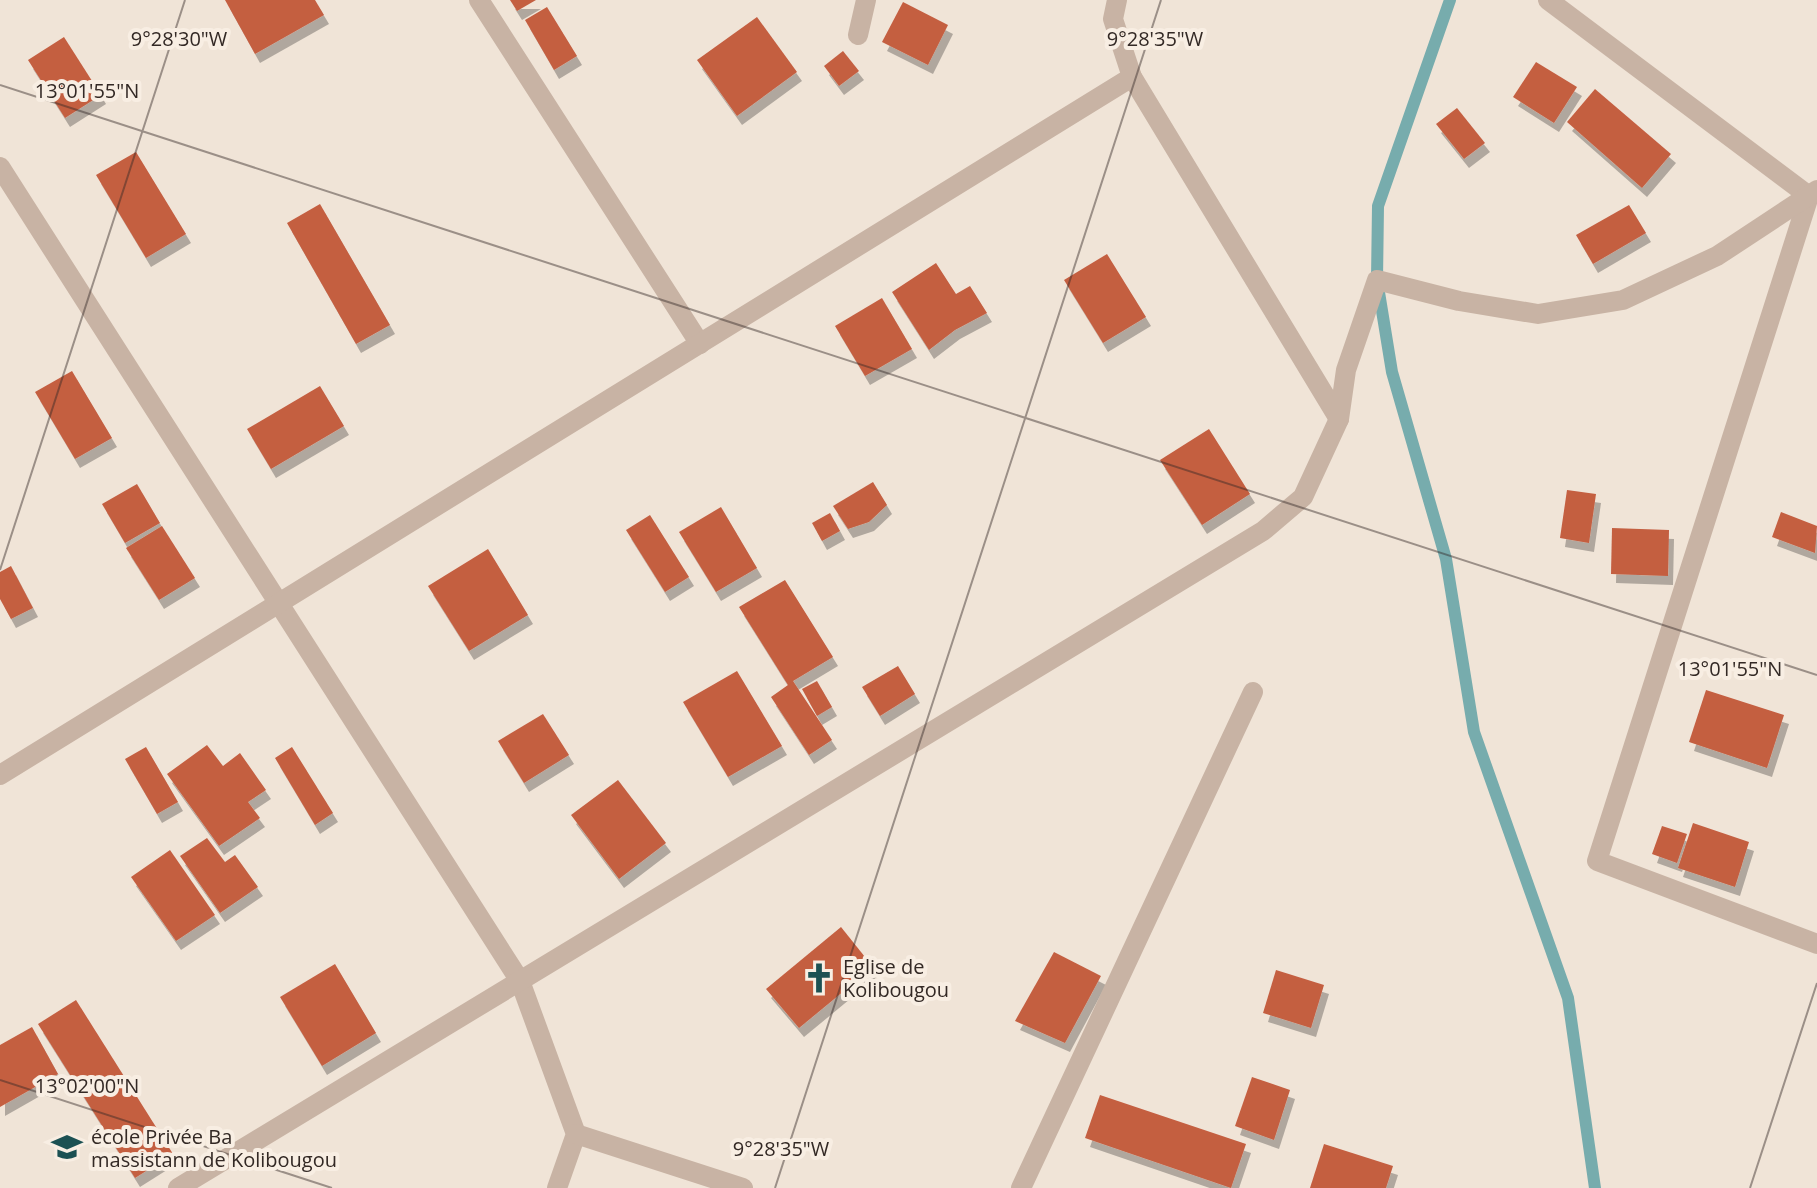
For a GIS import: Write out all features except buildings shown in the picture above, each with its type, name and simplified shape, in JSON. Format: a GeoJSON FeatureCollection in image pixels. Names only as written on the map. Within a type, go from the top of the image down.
{"type":"FeatureCollection","features":[{"type":"Feature","properties":{"kind":"street"},"geometry":{"type":"LineString","coordinates":[[479,0],[700,344]]}},
{"type":"Feature","properties":{"kind":"street"},"geometry":{"type":"LineString","coordinates":[[858,35],[866,0]]}},
{"type":"Feature","properties":{"kind":"street"},"geometry":{"type":"LineString","coordinates":[[1117,0],[1113,19],[1132,77],[1339,419]]}},
{"type":"Feature","properties":{"kind":"street"},"geometry":{"type":"LineString","coordinates":[[1548,0],[1813,193]]}},
{"type":"Feature","properties":{"kind":"street"},"geometry":{"type":"LineString","coordinates":[[0,775],[1132,77]]}},
{"type":"Feature","properties":{"kind":"street"},"geometry":{"type":"LineString","coordinates":[[0,167],[520,981],[576,1134],[557,1188]]}},
{"type":"Feature","properties":{"kind":"street"},"geometry":{"type":"LineString","coordinates":[[178,1188],[1263,531],[1303,497],[1339,419],[1346,370],[1377,280],[1459,301],[1538,314],[1623,300],[1717,256],[1813,193]]}},
{"type":"Feature","properties":{"kind":"street"},"geometry":{"type":"LineString","coordinates":[[1813,193],[1597,861],[1817,944]]}},
{"type":"Feature","properties":{"kind":"street"},"geometry":{"type":"LineString","coordinates":[[1021,1188],[1253,692]]}},
{"type":"Feature","properties":{"kind":"street"},"geometry":{"type":"LineString","coordinates":[[576,1134],[743,1188]]}},
{"type":"Feature","properties":{"kind":"waterway"},"geometry":{"type":"LineString","coordinates":[[1450,0],[1378,206],[1377,280],[1392,372],[1446,559],[1474,732],[1568,998],[1595,1188]]}},
{"type":"Feature","properties":{"kind":"place","name":"Eglise de Kolibougou"},"geometry":{"type":"Point","coordinates":[819,978]}},
{"type":"Feature","properties":{"kind":"place","name":"école Privée Ba massistann de Kolibougou"},"geometry":{"type":"Point","coordinates":[67,1147]}}]}
